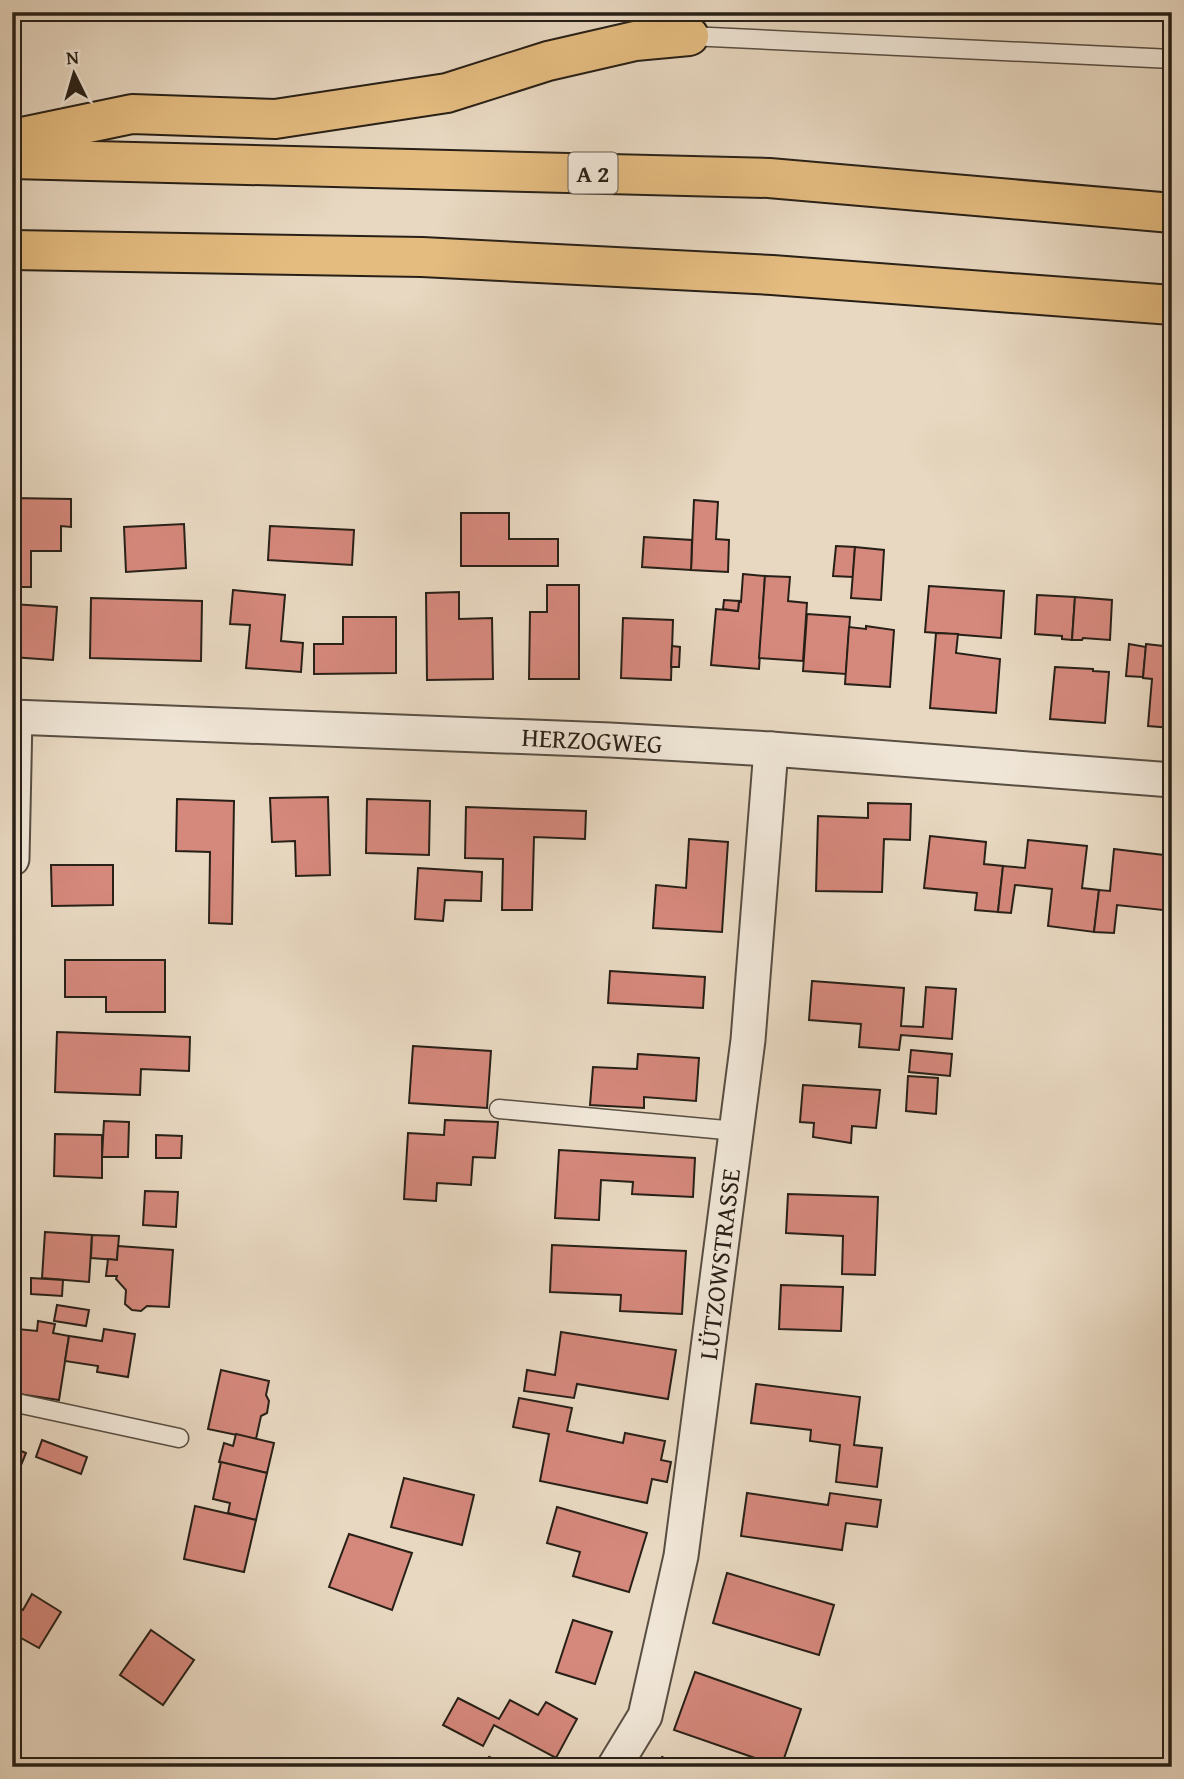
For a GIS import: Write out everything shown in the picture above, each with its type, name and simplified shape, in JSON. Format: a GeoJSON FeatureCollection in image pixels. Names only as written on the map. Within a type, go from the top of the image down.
{"type":"FeatureCollection","features":[{"type":"Feature","properties":{"kind":"highway"},"geometry":{"type":"LineString","coordinates":[[12,139],[132,114],[275,119],[302,116],[447,93],[548,61],[635,41],[690,36]]}},
{"type":"Feature","properties":{"kind":"highway","name":"A 2"},"geometry":{"type":"LineString","coordinates":[[12,159],[769,178],[1172,213]]}},
{"type":"Feature","properties":{"kind":"highway"},"geometry":{"type":"LineString","coordinates":[[12,250],[422,257],[772,275],[1172,305]]}},
{"type":"Feature","properties":{"kind":"street","name":"HERZOGWEG"},"geometry":{"type":"LineString","coordinates":[[13,717],[610,740],[771,749],[1172,780]]}},
{"type":"Feature","properties":{"kind":"street"},"geometry":{"type":"LineString","coordinates":[[12,859],[13,717]]}},
{"type":"Feature","properties":{"kind":"street","name":"LÜTZOWSTRASSE"},"geometry":{"type":"LineString","coordinates":[[614,1767],[645,1716],[681,1556],[748,1040],[771,749]]}},
{"type":"Feature","properties":{"kind":"lane"},"geometry":{"type":"LineString","coordinates":[[690,36],[1172,59]]}},
{"type":"Feature","properties":{"kind":"lane"},"geometry":{"type":"LineString","coordinates":[[499,1109],[736,1131]]}},
{"type":"Feature","properties":{"kind":"lane"},"geometry":{"type":"LineString","coordinates":[[12,1402],[179,1438]]}},
{"type":"Feature","properties":{"kind":"building"},"geometry":{"type":"Polygon","coordinates":[[[12,498],[71,499],[71,527],[61,526],[61,551],[31,551],[31,587],[12,587],[12,498]]]}},
{"type":"Feature","properties":{"kind":"building"},"geometry":{"type":"Polygon","coordinates":[[[694,500],[718,502],[716,539],[729,540],[728,572],[691,570],[694,500]]]}},
{"type":"Feature","properties":{"kind":"building"},"geometry":{"type":"Polygon","coordinates":[[[461,513],[509,513],[509,539],[558,539],[558,566],[461,566],[461,513]]]}},
{"type":"Feature","properties":{"kind":"building"},"geometry":{"type":"Polygon","coordinates":[[[184,524],[186,568],[126,572],[124,527],[184,524]]]}},
{"type":"Feature","properties":{"kind":"building"},"geometry":{"type":"Polygon","coordinates":[[[270,526],[354,530],[352,565],[268,560],[270,526]]]}},
{"type":"Feature","properties":{"kind":"building"},"geometry":{"type":"Polygon","coordinates":[[[644,537],[692,540],[691,570],[642,567],[644,537]]]}},
{"type":"Feature","properties":{"kind":"building"},"geometry":{"type":"Polygon","coordinates":[[[836,546],[855,547],[853,577],[833,576],[836,546]]]}},
{"type":"Feature","properties":{"kind":"building"},"geometry":{"type":"Polygon","coordinates":[[[855,547],[884,550],[881,600],[851,598],[855,547]]]}},
{"type":"Feature","properties":{"kind":"building"},"geometry":{"type":"Polygon","coordinates":[[[743,574],[765,576],[759,669],[711,665],[716,609],[738,611],[743,574]]]}},
{"type":"Feature","properties":{"kind":"building"},"geometry":{"type":"Polygon","coordinates":[[[765,576],[790,577],[788,601],[807,603],[803,661],[759,658],[765,576]]]}},
{"type":"Feature","properties":{"kind":"building"},"geometry":{"type":"Polygon","coordinates":[[[547,585],[579,585],[579,679],[529,679],[530,612],[547,612],[547,585]]]}},
{"type":"Feature","properties":{"kind":"building"},"geometry":{"type":"Polygon","coordinates":[[[929,586],[1004,591],[1001,638],[925,632],[929,586]]]}},
{"type":"Feature","properties":{"kind":"building"},"geometry":{"type":"Polygon","coordinates":[[[233,590],[285,595],[281,641],[303,643],[301,672],[246,668],[250,625],[230,624],[233,590]]]}},
{"type":"Feature","properties":{"kind":"building"},"geometry":{"type":"Polygon","coordinates":[[[459,592],[459,619],[492,618],[493,679],[427,680],[426,593],[459,592]]]}},
{"type":"Feature","properties":{"kind":"building"},"geometry":{"type":"Polygon","coordinates":[[[1037,595],[1075,597],[1072,640],[1062,639],[1062,636],[1035,634],[1037,595]]]}},
{"type":"Feature","properties":{"kind":"building"},"geometry":{"type":"Polygon","coordinates":[[[1075,597],[1112,600],[1110,640],[1072,640],[1075,597]]]}},
{"type":"Feature","properties":{"kind":"building"},"geometry":{"type":"Polygon","coordinates":[[[91,598],[202,601],[201,661],[90,658],[91,598]]]}},
{"type":"Feature","properties":{"kind":"building"},"geometry":{"type":"Polygon","coordinates":[[[724,600],[739,601],[738,611],[723,609],[724,600]]]}},
{"type":"Feature","properties":{"kind":"building"},"geometry":{"type":"Polygon","coordinates":[[[12,604],[57,607],[53,660],[12,657],[12,604]]]}},
{"type":"Feature","properties":{"kind":"building"},"geometry":{"type":"Polygon","coordinates":[[[807,614],[850,617],[846,674],[803,671],[807,614]]]}},
{"type":"Feature","properties":{"kind":"building"},"geometry":{"type":"Polygon","coordinates":[[[343,617],[396,617],[396,673],[314,674],[314,644],[343,644],[343,617]]]}},
{"type":"Feature","properties":{"kind":"building"},"geometry":{"type":"Polygon","coordinates":[[[623,618],[673,620],[671,680],[621,678],[623,618]]]}},
{"type":"Feature","properties":{"kind":"building"},"geometry":{"type":"Polygon","coordinates":[[[866,626],[894,630],[890,687],[845,684],[849,627],[866,629],[866,626]]]}},
{"type":"Feature","properties":{"kind":"building"},"geometry":{"type":"Polygon","coordinates":[[[936,633],[958,634],[956,653],[1000,659],[996,713],[930,708],[936,633]]]}},
{"type":"Feature","properties":{"kind":"building"},"geometry":{"type":"Polygon","coordinates":[[[1129,644],[1146,647],[1143,677],[1126,676],[1129,644]]]}},
{"type":"Feature","properties":{"kind":"building"},"geometry":{"type":"Polygon","coordinates":[[[1146,644],[1172,647],[1172,728],[1148,726],[1152,679],[1143,678],[1146,644]]]}},
{"type":"Feature","properties":{"kind":"building"},"geometry":{"type":"Polygon","coordinates":[[[672,646],[680,647],[679,667],[671,667],[672,646]]]}},
{"type":"Feature","properties":{"kind":"building"},"geometry":{"type":"Polygon","coordinates":[[[1055,667],[1109,672],[1105,723],[1050,719],[1055,667]]]}},
{"type":"Feature","properties":{"kind":"building"},"geometry":{"type":"Polygon","coordinates":[[[328,797],[330,875],[296,876],[295,841],[272,842],[270,798],[328,797]]]}},
{"type":"Feature","properties":{"kind":"building"},"geometry":{"type":"Polygon","coordinates":[[[177,799],[234,801],[232,924],[209,923],[210,852],[176,851],[177,799]]]}},
{"type":"Feature","properties":{"kind":"building"},"geometry":{"type":"Polygon","coordinates":[[[367,799],[430,801],[429,855],[366,853],[367,799]]]}},
{"type":"Feature","properties":{"kind":"building"},"geometry":{"type":"Polygon","coordinates":[[[868,803],[911,804],[910,840],[884,839],[882,892],[816,891],[818,816],[868,818],[868,803]]]}},
{"type":"Feature","properties":{"kind":"building"},"geometry":{"type":"Polygon","coordinates":[[[466,807],[586,811],[585,839],[534,837],[532,910],[502,910],[503,859],[465,858],[466,807]]]}},
{"type":"Feature","properties":{"kind":"building"},"geometry":{"type":"Polygon","coordinates":[[[930,836],[986,842],[984,864],[1003,866],[998,912],[975,910],[977,893],[924,888],[930,836]]]}},
{"type":"Feature","properties":{"kind":"building"},"geometry":{"type":"Polygon","coordinates":[[[689,839],[728,842],[722,932],[653,928],[656,885],[686,888],[689,839]]]}},
{"type":"Feature","properties":{"kind":"building"},"geometry":{"type":"Polygon","coordinates":[[[1028,840],[1087,846],[1082,888],[1099,890],[1094,932],[1048,926],[1052,889],[1015,885],[1011,913],[998,912],[1003,866],[1025,868],[1028,840]]]}},
{"type":"Feature","properties":{"kind":"building"},"geometry":{"type":"Polygon","coordinates":[[[1114,849],[1172,856],[1172,911],[1117,905],[1114,933],[1094,932],[1099,890],[1110,891],[1114,849]]]}},
{"type":"Feature","properties":{"kind":"building"},"geometry":{"type":"Polygon","coordinates":[[[51,865],[113,865],[113,905],[52,906],[51,865]]]}},
{"type":"Feature","properties":{"kind":"building"},"geometry":{"type":"Polygon","coordinates":[[[418,868],[482,872],[481,901],[445,900],[443,921],[415,919],[418,868]]]}},
{"type":"Feature","properties":{"kind":"building"},"geometry":{"type":"Polygon","coordinates":[[[65,960],[165,960],[165,1012],[106,1012],[106,997],[65,997],[65,960]]]}},
{"type":"Feature","properties":{"kind":"building"},"geometry":{"type":"Polygon","coordinates":[[[610,971],[705,977],[703,1008],[608,1003],[610,971]]]}},
{"type":"Feature","properties":{"kind":"building"},"geometry":{"type":"Polygon","coordinates":[[[812,981],[904,988],[901,1026],[923,1027],[926,987],[956,989],[952,1039],[901,1035],[899,1050],[859,1047],[861,1024],[809,1020],[812,981]]]}},
{"type":"Feature","properties":{"kind":"building"},"geometry":{"type":"Polygon","coordinates":[[[57,1032],[190,1037],[189,1071],[141,1069],[140,1095],[55,1092],[57,1032]]]}},
{"type":"Feature","properties":{"kind":"building"},"geometry":{"type":"Polygon","coordinates":[[[413,1046],[491,1051],[487,1108],[409,1103],[413,1046]]]}},
{"type":"Feature","properties":{"kind":"building"},"geometry":{"type":"Polygon","coordinates":[[[911,1050],[952,1054],[950,1076],[909,1072],[911,1050]]]}},
{"type":"Feature","properties":{"kind":"building"},"geometry":{"type":"Polygon","coordinates":[[[638,1054],[699,1058],[696,1101],[644,1097],[644,1108],[590,1105],[593,1067],[637,1069],[638,1054]]]}},
{"type":"Feature","properties":{"kind":"building"},"geometry":{"type":"Polygon","coordinates":[[[908,1076],[938,1078],[936,1114],[906,1111],[908,1076]]]}},
{"type":"Feature","properties":{"kind":"building"},"geometry":{"type":"Polygon","coordinates":[[[803,1085],[880,1090],[876,1128],[852,1126],[851,1143],[813,1137],[814,1123],[800,1122],[803,1085]]]}},
{"type":"Feature","properties":{"kind":"building"},"geometry":{"type":"Polygon","coordinates":[[[445,1120],[498,1122],[495,1158],[473,1157],[471,1185],[437,1183],[436,1201],[404,1199],[408,1133],[444,1135],[445,1120]]]}},
{"type":"Feature","properties":{"kind":"building"},"geometry":{"type":"Polygon","coordinates":[[[104,1121],[129,1122],[128,1157],[102,1157],[104,1121]]]}},
{"type":"Feature","properties":{"kind":"building"},"geometry":{"type":"Polygon","coordinates":[[[55,1134],[102,1135],[102,1178],[54,1176],[55,1134]]]}},
{"type":"Feature","properties":{"kind":"building"},"geometry":{"type":"Polygon","coordinates":[[[156,1135],[182,1136],[181,1158],[156,1158],[156,1135]]]}},
{"type":"Feature","properties":{"kind":"building"},"geometry":{"type":"Polygon","coordinates":[[[559,1150],[695,1158],[693,1197],[632,1194],[633,1182],[601,1180],[599,1220],[555,1218],[559,1150]]]}},
{"type":"Feature","properties":{"kind":"building"},"geometry":{"type":"Polygon","coordinates":[[[145,1191],[178,1192],[176,1227],[143,1225],[145,1191]]]}},
{"type":"Feature","properties":{"kind":"building"},"geometry":{"type":"Polygon","coordinates":[[[788,1194],[878,1197],[875,1275],[842,1274],[843,1236],[786,1233],[788,1194]]]}},
{"type":"Feature","properties":{"kind":"building"},"geometry":{"type":"Polygon","coordinates":[[[45,1232],[92,1235],[89,1282],[42,1278],[45,1232]]]}},
{"type":"Feature","properties":{"kind":"building"},"geometry":{"type":"Polygon","coordinates":[[[92,1235],[119,1236],[117,1260],[91,1258],[92,1235]]]}},
{"type":"Feature","properties":{"kind":"building"},"geometry":{"type":"Polygon","coordinates":[[[552,1245],[686,1251],[682,1314],[620,1311],[621,1295],[550,1292],[552,1245]]]}},
{"type":"Feature","properties":{"kind":"building"},"geometry":{"type":"Polygon","coordinates":[[[118,1246],[173,1250],[169,1307],[147,1306],[141,1311],[132,1310],[125,1304],[126,1290],[116,1279],[117,1276],[106,1276],[108,1259],[117,1260],[118,1246]]]}},
{"type":"Feature","properties":{"kind":"building"},"geometry":{"type":"Polygon","coordinates":[[[31,1278],[63,1280],[62,1296],[31,1294],[31,1278]]]}},
{"type":"Feature","properties":{"kind":"building"},"geometry":{"type":"Polygon","coordinates":[[[781,1285],[843,1287],[841,1331],[779,1329],[781,1285]]]}},
{"type":"Feature","properties":{"kind":"building"},"geometry":{"type":"Polygon","coordinates":[[[57,1305],[89,1310],[86,1326],[54,1321],[57,1305]]]}},
{"type":"Feature","properties":{"kind":"building"},"geometry":{"type":"Polygon","coordinates":[[[38,1321],[55,1324],[53,1333],[69,1336],[59,1400],[12,1393],[12,1366],[18,1329],[37,1331],[38,1321]]]}},
{"type":"Feature","properties":{"kind":"building"},"geometry":{"type":"Polygon","coordinates":[[[104,1329],[135,1334],[128,1377],[97,1372],[98,1366],[65,1361],[69,1336],[102,1341],[104,1329]]]}},
{"type":"Feature","properties":{"kind":"building"},"geometry":{"type":"Polygon","coordinates":[[[561,1332],[676,1350],[668,1399],[577,1384],[574,1398],[524,1391],[527,1370],[555,1375],[561,1332]]]}},
{"type":"Feature","properties":{"kind":"building"},"geometry":{"type":"Polygon","coordinates":[[[221,1370],[269,1381],[266,1395],[269,1401],[267,1413],[261,1416],[256,1439],[208,1429],[221,1370]]]}},
{"type":"Feature","properties":{"kind":"building"},"geometry":{"type":"Polygon","coordinates":[[[756,1384],[860,1397],[854,1445],[882,1448],[877,1487],[836,1482],[840,1445],[810,1441],[811,1430],[751,1423],[756,1384]]]}},
{"type":"Feature","properties":{"kind":"building"},"geometry":{"type":"Polygon","coordinates":[[[519,1398],[572,1408],[567,1431],[623,1443],[625,1433],[665,1441],[661,1460],[671,1462],[667,1482],[652,1479],[647,1503],[540,1481],[549,1434],[513,1427],[519,1398]]]}},
{"type":"Feature","properties":{"kind":"building"},"geometry":{"type":"Polygon","coordinates":[[[236,1434],[274,1443],[267,1473],[219,1462],[224,1443],[233,1446],[236,1434]]]}},
{"type":"Feature","properties":{"kind":"building"},"geometry":{"type":"Polygon","coordinates":[[[42,1440],[87,1457],[81,1474],[36,1457],[42,1440]]]}},
{"type":"Feature","properties":{"kind":"building"},"geometry":{"type":"Polygon","coordinates":[[[12,1447],[26,1453],[12,1487],[12,1447]]]}},
{"type":"Feature","properties":{"kind":"building"},"geometry":{"type":"Polygon","coordinates":[[[221,1462],[267,1473],[256,1520],[228,1513],[230,1503],[213,1499],[221,1462]]]}},
{"type":"Feature","properties":{"kind":"building"},"geometry":{"type":"Polygon","coordinates":[[[404,1478],[474,1495],[462,1545],[391,1527],[404,1478]]]}},
{"type":"Feature","properties":{"kind":"building"},"geometry":{"type":"Polygon","coordinates":[[[747,1493],[828,1505],[830,1493],[881,1500],[877,1527],[846,1523],[842,1550],[741,1536],[747,1493]]]}},
{"type":"Feature","properties":{"kind":"building"},"geometry":{"type":"Polygon","coordinates":[[[195,1506],[256,1520],[244,1572],[184,1559],[195,1506]]]}},
{"type":"Feature","properties":{"kind":"building"},"geometry":{"type":"Polygon","coordinates":[[[557,1507],[647,1533],[629,1592],[573,1576],[580,1552],[547,1543],[557,1507]]]}},
{"type":"Feature","properties":{"kind":"building"},"geometry":{"type":"Polygon","coordinates":[[[349,1534],[412,1553],[392,1610],[329,1587],[349,1534]]]}},
{"type":"Feature","properties":{"kind":"building"},"geometry":{"type":"Polygon","coordinates":[[[727,1573],[834,1605],[819,1655],[713,1623],[727,1573]]]}},
{"type":"Feature","properties":{"kind":"building"},"geometry":{"type":"Polygon","coordinates":[[[32,1594],[61,1612],[39,1648],[12,1633],[12,1604],[23,1610],[32,1594]]]}},
{"type":"Feature","properties":{"kind":"building"},"geometry":{"type":"Polygon","coordinates":[[[573,1620],[612,1632],[595,1684],[556,1672],[573,1620]]]}},
{"type":"Feature","properties":{"kind":"building"},"geometry":{"type":"Polygon","coordinates":[[[151,1630],[194,1660],[163,1705],[120,1675],[151,1630]]]}},
{"type":"Feature","properties":{"kind":"building"},"geometry":{"type":"Polygon","coordinates":[[[695,1672],[801,1709],[781,1767],[674,1730],[695,1672]]]}},
{"type":"Feature","properties":{"kind":"building"},"geometry":{"type":"Polygon","coordinates":[[[458,1698],[499,1719],[510,1700],[538,1715],[546,1702],[577,1719],[556,1758],[494,1725],[483,1746],[443,1725],[458,1698]]]}},
{"type":"Feature","properties":{"kind":"building"},"geometry":{"type":"Polygon","coordinates":[[[489,1757],[513,1767],[485,1767],[489,1757]]]}},
{"type":"Feature","properties":{"kind":"building"},"geometry":{"type":"Polygon","coordinates":[[[662,1757],[683,1767],[658,1767],[662,1757]]]}}]}
